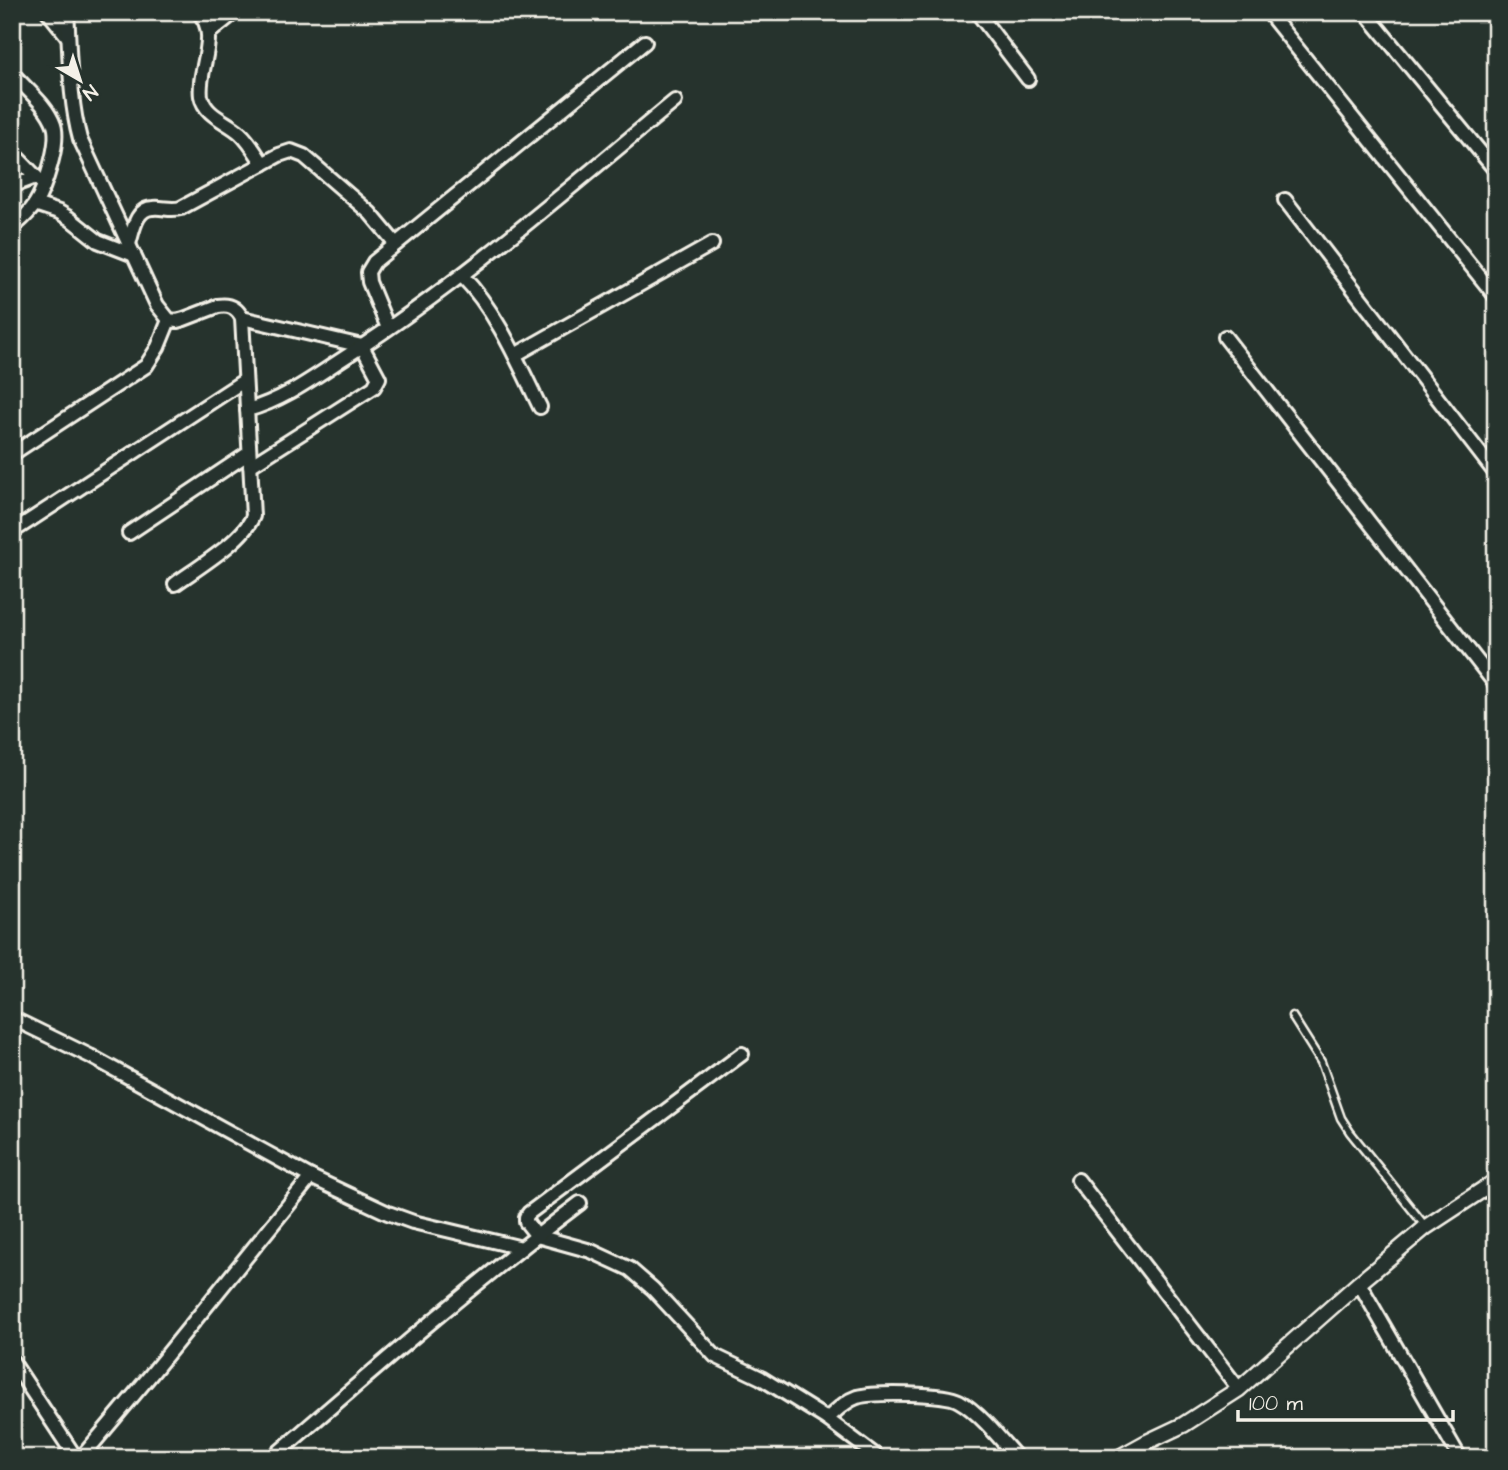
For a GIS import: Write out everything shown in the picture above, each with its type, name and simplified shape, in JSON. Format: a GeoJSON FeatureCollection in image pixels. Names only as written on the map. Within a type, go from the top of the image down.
{"type":"FeatureCollection","features":[{"type":"Feature","properties":{"kind":"street"},"geometry":{"type":"LineString","coordinates":[[48,12],[69,37]]}},
{"type":"Feature","properties":{"kind":"street"},"geometry":{"type":"LineString","coordinates":[[67,12],[75,119],[80,139],[158,305],[169,320],[177,321],[226,305],[238,311],[242,318],[253,516],[250,525],[240,536],[175,584]]}},
{"type":"Feature","properties":{"kind":"street"},"geometry":{"type":"LineString","coordinates":[[198,12],[207,23],[209,33],[201,82],[204,105],[217,118],[234,127],[248,141],[263,163]]}},
{"type":"Feature","properties":{"kind":"street"},"geometry":{"type":"LineString","coordinates":[[209,33],[235,12]]}},
{"type":"Feature","properties":{"kind":"street"},"geometry":{"type":"LineString","coordinates":[[977,12],[1028,79]]}},
{"type":"Feature","properties":{"kind":"street"},"geometry":{"type":"LineString","coordinates":[[1268,12],[1496,298]]}},
{"type":"Feature","properties":{"kind":"street"},"geometry":{"type":"LineString","coordinates":[[1365,12],[1496,171]]}},
{"type":"Feature","properties":{"kind":"street"},"geometry":{"type":"LineString","coordinates":[[388,328],[369,282],[368,272],[374,261],[645,42]]}},
{"type":"Feature","properties":{"kind":"street"},"geometry":{"type":"LineString","coordinates":[[12,73],[46,110],[54,126],[56,138],[55,151],[40,180],[35,204],[12,228]]}},
{"type":"Feature","properties":{"kind":"street"},"geometry":{"type":"LineString","coordinates":[[247,404],[262,406],[281,398],[362,346],[462,276],[675,101]]}},
{"type":"Feature","properties":{"kind":"street"},"geometry":{"type":"LineString","coordinates":[[131,249],[135,222],[146,210],[181,208],[263,163],[291,151],[304,156],[355,199],[396,244]]}},
{"type":"Feature","properties":{"kind":"street"},"geometry":{"type":"LineString","coordinates":[[12,152],[40,180]]}},
{"type":"Feature","properties":{"kind":"street"},"geometry":{"type":"LineString","coordinates":[[12,186],[40,180]]}},
{"type":"Feature","properties":{"kind":"street"},"geometry":{"type":"LineString","coordinates":[[1285,200],[1496,474]]}},
{"type":"Feature","properties":{"kind":"street"},"geometry":{"type":"LineString","coordinates":[[35,204],[59,212],[98,241],[131,249]]}},
{"type":"Feature","properties":{"kind":"street"},"geometry":{"type":"LineString","coordinates":[[515,355],[712,244]]}},
{"type":"Feature","properties":{"kind":"street"},"geometry":{"type":"LineString","coordinates":[[462,276],[481,297],[515,355],[540,407]]}},
{"type":"Feature","properties":{"kind":"street"},"geometry":{"type":"LineString","coordinates":[[129,533],[374,387],[378,382],[379,374],[362,346],[242,318]]}},
{"type":"Feature","properties":{"kind":"street"},"geometry":{"type":"LineString","coordinates":[[12,454],[146,366],[158,347],[169,320]]}},
{"type":"Feature","properties":{"kind":"street"},"geometry":{"type":"LineString","coordinates":[[1225,337],[1496,685]]}},
{"type":"Feature","properties":{"kind":"street"},"geometry":{"type":"LineString","coordinates":[[12,532],[245,380]]}},
{"type":"Feature","properties":{"kind":"street"},"geometry":{"type":"LineString","coordinates":[[12,1018],[102,1062],[311,1177],[388,1213],[412,1222],[522,1248]]}},
{"type":"Feature","properties":{"kind":"street"},"geometry":{"type":"LineString","coordinates":[[742,1054],[529,1213],[526,1222],[537,1236],[591,1251],[629,1269],[653,1289],[715,1356],[761,1378],[827,1419],[879,1458]]}},
{"type":"Feature","properties":{"kind":"street"},"geometry":{"type":"LineString","coordinates":[[12,1361],[78,1458],[149,1377],[311,1177]]}},
{"type":"Feature","properties":{"kind":"street"},"geometry":{"type":"LineString","coordinates":[[1078,1180],[1239,1389]]}},
{"type":"Feature","properties":{"kind":"street"},"geometry":{"type":"LineString","coordinates":[[1118,1458],[1183,1425],[1239,1389],[1426,1227],[1496,1181]]}},
{"type":"Feature","properties":{"kind":"street"},"geometry":{"type":"LineString","coordinates":[[272,1458],[403,1345],[580,1203]]}},
{"type":"Feature","properties":{"kind":"street"},"geometry":{"type":"LineString","coordinates":[[1359,1283],[1460,1458]]}},
{"type":"Feature","properties":{"kind":"street"},"geometry":{"type":"LineString","coordinates":[[827,1419],[848,1401],[866,1395],[947,1397],[967,1406],[1017,1458]]}},
{"type":"Feature","properties":{"kind":"lane"},"geometry":{"type":"LineString","coordinates":[[1292,1016],[1321,1062],[1338,1111],[1350,1132],[1426,1227]]}}]}
